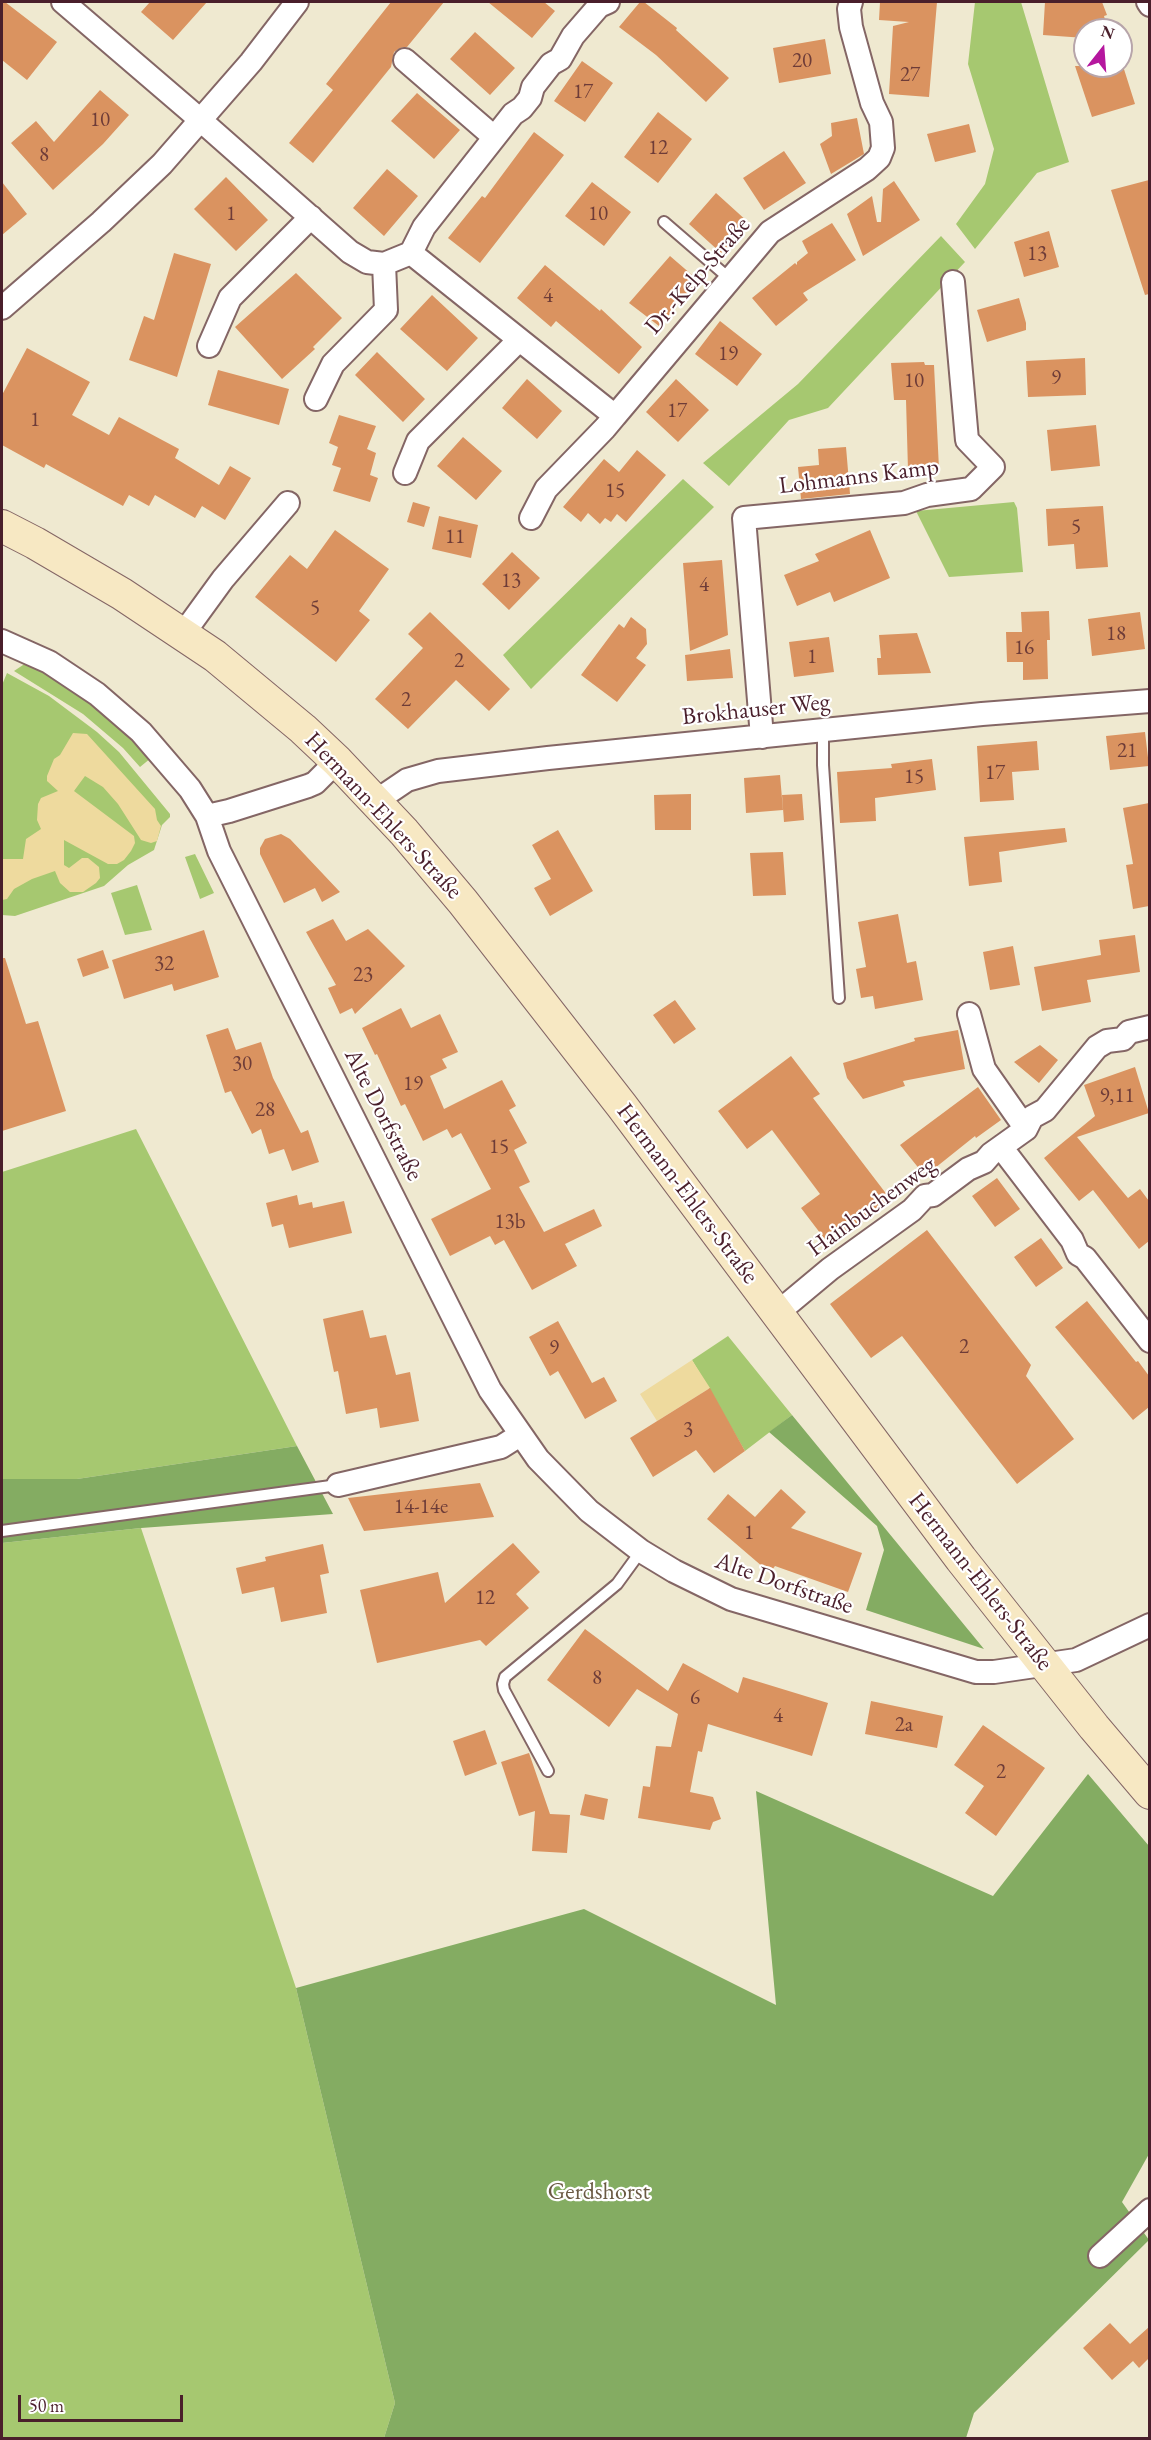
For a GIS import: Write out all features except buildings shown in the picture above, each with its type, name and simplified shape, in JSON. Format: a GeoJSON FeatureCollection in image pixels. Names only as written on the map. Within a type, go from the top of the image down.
{"type":"FeatureCollection","features":[{"type":"Feature","properties":{"kind":"street"},"geometry":{"type":"LineString","coordinates":[[63,2],[358,258],[367,262],[384,264],[411,253],[424,227],[494,137],[513,114],[526,103],[533,87],[551,64],[560,59],[593,6]]}},
{"type":"Feature","properties":{"kind":"street"},"geometry":{"type":"LineString","coordinates":[[2,308],[117,207],[162,164],[251,62],[297,2]]}},
{"type":"Feature","properties":{"kind":"street","name":"Dr.-Kelp-Straße"},"geometry":{"type":"LineString","coordinates":[[531,518],[546,489],[605,428],[770,232],[867,169],[881,153],[883,144],[881,122],[872,103],[851,27],[849,9],[851,2]]}},
{"type":"Feature","properties":{"kind":"street"},"geometry":{"type":"LineString","coordinates":[[405,60],[494,137]]}},
{"type":"Feature","properties":{"kind":"street"},"geometry":{"type":"LineString","coordinates":[[209,346],[223,309],[230,298],[311,217]]}},
{"type":"Feature","properties":{"kind":"street"},"geometry":{"type":"LineString","coordinates":[[411,253],[615,416]]}},
{"type":"Feature","properties":{"kind":"street"},"geometry":{"type":"LineString","coordinates":[[316,399],[333,364],[386,309],[384,264]]}},
{"type":"Feature","properties":{"kind":"street","name":"Lohmanns Kamp"},"geometry":{"type":"LineString","coordinates":[[762,737],[744,518],[904,503],[927,495],[971,489],[993,467],[967,440],[956,292],[953,282]]}},
{"type":"Feature","properties":{"kind":"street"},"geometry":{"type":"LineString","coordinates":[[405,473],[418,441],[519,340]]}},
{"type":"Feature","properties":{"kind":"street"},"geometry":{"type":"LineString","coordinates":[[183,634],[223,579],[288,503]]}},
{"type":"Feature","properties":{"kind":"street","name":"Hermann-Ehlers-Straße"},"geometry":{"type":"LineString","coordinates":[[2,526],[82,570],[183,634],[254,687],[337,761],[376,801],[463,902],[622,1106],[961,1559],[1149,1793]]}},
{"type":"Feature","properties":{"kind":"street","name":"Alte Dorfstraße"},"geometry":{"type":"LineString","coordinates":[[2,641],[49,662],[114,708],[159,751],[190,789],[207,816],[219,852],[490,1390],[538,1459],[598,1519],[641,1551],[684,1576],[731,1599],[976,1672],[1076,1660],[1149,1625]]}},
{"type":"Feature","properties":{"kind":"street","name":"Brokhauser Weg"},"geometry":{"type":"LineString","coordinates":[[376,801],[398,784],[416,776],[438,771],[982,714],[1149,701]]}},
{"type":"Feature","properties":{"kind":"street"},"geometry":{"type":"LineString","coordinates":[[207,816],[230,812],[308,786],[337,761]]}},
{"type":"Feature","properties":{"kind":"street"},"geometry":{"type":"LineString","coordinates":[[969,1014],[984,1069],[1026,1128]]}},
{"type":"Feature","properties":{"kind":"street","name":"Hainbuchenweg"},"geometry":{"type":"LineString","coordinates":[[776,1314],[830,1269],[912,1210],[925,1196],[933,1195],[969,1169],[984,1162],[1026,1128],[1032,1117],[1045,1110],[1096,1047],[1107,1041],[1123,1039],[1129,1032],[1149,1027]]}},
{"type":"Feature","properties":{"kind":"street"},"geometry":{"type":"LineString","coordinates":[[1001,1147],[1072,1240],[1078,1254],[1085,1258],[1149,1341]]}},
{"type":"Feature","properties":{"kind":"street"},"geometry":{"type":"LineString","coordinates":[[338,1485],[501,1447],[520,1435]]}},
{"type":"Feature","properties":{"kind":"street"},"geometry":{"type":"LineString","coordinates":[[1101,2256],[1149,2211]]}},
{"type":"Feature","properties":{"kind":"lane"},"geometry":{"type":"LineString","coordinates":[[664,222],[730,279]]}},
{"type":"Feature","properties":{"kind":"lane"},"geometry":{"type":"LineString","coordinates":[[823,731],[822,765],[839,998]]}},
{"type":"Feature","properties":{"kind":"lane"},"geometry":{"type":"LineString","coordinates":[[2,1531],[338,1485]]}},
{"type":"Feature","properties":{"kind":"lane"},"geometry":{"type":"LineString","coordinates":[[548,1771],[504,1690],[505,1677],[617,1584],[641,1551]]}},
{"type":"Feature","properties":{"kind":"green space"},"geometry":{"type":"Polygon","coordinates":[[[975,2],[1021,2],[1069,162],[1037,173],[975,249],[956,224],[985,184],[994,149],[968,64],[975,2]]]}},
{"type":"Feature","properties":{"kind":"green space"},"geometry":{"type":"Polygon","coordinates":[[[941,236],[965,262],[828,408],[789,420],[729,486],[703,463],[798,384],[941,236]]]}},
{"type":"Feature","properties":{"kind":"green space"},"geometry":{"type":"Polygon","coordinates":[[[683,479],[714,507],[531,689],[503,655],[683,479]]]}},
{"type":"Feature","properties":{"kind":"green space"},"geometry":{"type":"Polygon","coordinates":[[[1014,502],[1017,508],[1023,572],[949,577],[916,511],[1014,502]]]}},
{"type":"Feature","properties":{"kind":"green space"},"geometry":{"type":"Polygon","coordinates":[[[26,663],[109,714],[151,758],[140,767],[123,748],[83,714],[14,671],[26,663]]]}},
{"type":"Feature","properties":{"kind":"green space"},"geometry":{"type":"Polygon","coordinates":[[[7,673],[49,696],[97,732],[119,752],[170,814],[162,825],[154,850],[128,865],[104,886],[15,916],[2,915],[2,685],[7,673]]]}},
{"type":"Feature","properties":{"kind":"green space"},"geometry":{"type":"Polygon","coordinates":[[[195,854],[214,893],[200,899],[185,857],[195,854]]]}},
{"type":"Feature","properties":{"kind":"green space"},"geometry":{"type":"Polygon","coordinates":[[[137,885],[152,930],[125,935],[111,893],[137,885]]]}},
{"type":"Feature","properties":{"kind":"green space"},"geometry":{"type":"Polygon","coordinates":[[[136,1129],[297,1446],[77,1479],[2,1479],[2,1172],[136,1129]]]}},
{"type":"Feature","properties":{"kind":"green space"},"geometry":{"type":"Polygon","coordinates":[[[728,1336],[792,1415],[745,1451],[692,1360],[728,1336]]]}},
{"type":"Feature","properties":{"kind":"green space"},"geometry":{"type":"Polygon","coordinates":[[[792,1415],[984,1649],[866,1610],[884,1550],[877,1526],[769,1432],[792,1415]]]}},
{"type":"Feature","properties":{"kind":"green space"},"geometry":{"type":"Polygon","coordinates":[[[297,1446],[333,1514],[141,1528],[2,1543],[2,1479],[77,1479],[297,1446]]]}},
{"type":"Feature","properties":{"kind":"green space"},"geometry":{"type":"Polygon","coordinates":[[[141,1528],[296,1988],[395,2403],[384,2438],[2,2438],[2,1543],[141,1528]]]}},
{"type":"Feature","properties":{"kind":"green space","name":"Gerdshorst"},"geometry":{"type":"Polygon","coordinates":[[[1088,1774],[1149,1846],[1149,2154],[1122,2202],[1149,2240],[974,2413],[966,2438],[384,2438],[395,2403],[296,1988],[584,1909],[776,2005],[756,1791],[993,1896],[1088,1774]]]}},
{"type":"Feature","properties":{"kind":"sand"},"geometry":{"type":"Polygon","coordinates":[[[73,733],[87,734],[155,809],[161,826],[157,841],[151,843],[141,840],[118,804],[103,787],[85,776],[74,791],[134,836],[135,843],[131,851],[124,860],[117,864],[108,864],[64,840],[64,865],[69,868],[82,858],[88,858],[99,867],[100,878],[96,883],[83,892],[70,892],[60,883],[55,871],[32,879],[14,889],[7,899],[2,900],[2,859],[23,859],[26,839],[41,829],[37,820],[38,804],[41,798],[58,791],[47,781],[47,776],[54,759],[60,755],[73,733]]]}},
{"type":"Feature","properties":{"kind":"sand"},"geometry":{"type":"Polygon","coordinates":[[[692,1360],[710,1388],[657,1421],[640,1394],[692,1360]]]}}]}
